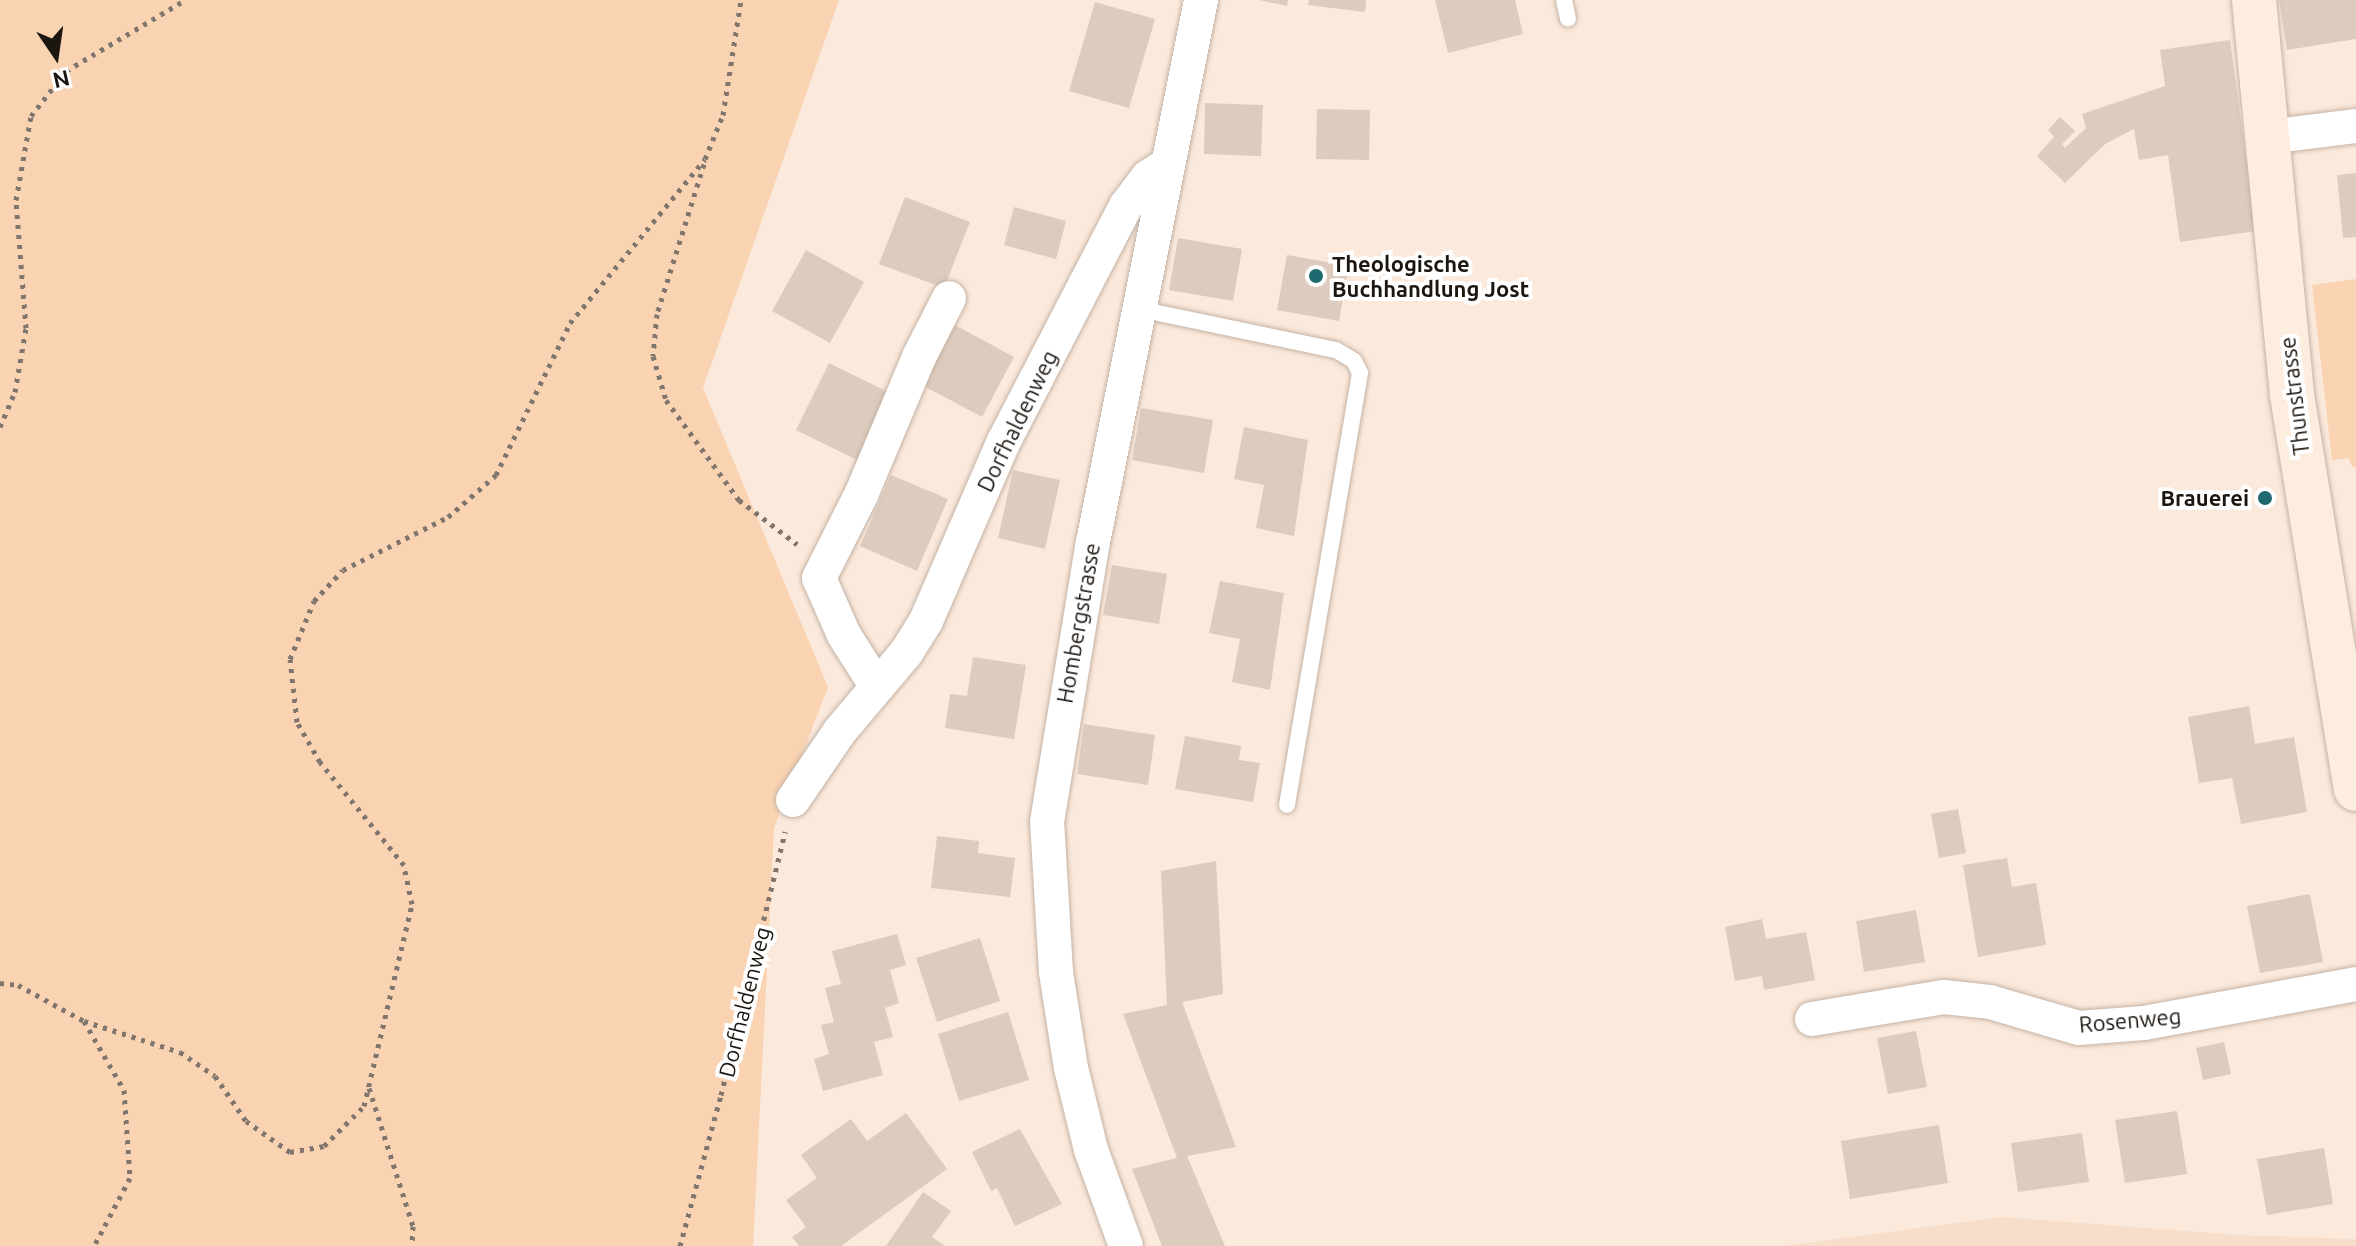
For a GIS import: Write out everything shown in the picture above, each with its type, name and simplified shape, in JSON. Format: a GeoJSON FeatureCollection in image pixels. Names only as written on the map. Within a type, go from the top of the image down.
{"type":"FeatureCollection","features":[{"type":"Feature","properties":{"kind":"main road","name":"Thunstrasse"},"geometry":{"type":"LineString","coordinates":[[2254,0],[2292,395],[2346,663],[2356,789]]}},
{"type":"Feature","properties":{"kind":"street","name":"Hombergstrasse"},"geometry":{"type":"LineString","coordinates":[[1126,1246],[1095,1162],[1071,1068],[1056,972],[1047,822],[1090,557],[1201,0]]}},
{"type":"Feature","properties":{"kind":"street"},"geometry":{"type":"LineString","coordinates":[[2267,137],[2356,126]]}},
{"type":"Feature","properties":{"kind":"street","name":"Dorfhaldenweg"},"geometry":{"type":"LineString","coordinates":[[793,800],[840,731],[906,653],[926,621],[1004,441],[1126,206],[1148,177],[1168,164]]}},
{"type":"Feature","properties":{"kind":"street"},"geometry":{"type":"LineString","coordinates":[[877,687],[844,635],[819,578],[861,495],[919,357],[949,298]]}},
{"type":"Feature","properties":{"kind":"street","name":"Rosenweg"},"geometry":{"type":"LineString","coordinates":[[1812,1019],[1944,997],[1990,1002],[2079,1028],[2144,1023],[2356,984]]}},
{"type":"Feature","properties":{"kind":"lane"},"geometry":{"type":"LineString","coordinates":[[1564,0],[1568,19]]}},
{"type":"Feature","properties":{"kind":"lane"},"geometry":{"type":"LineString","coordinates":[[1139,309],[1336,350],[1354,361],[1360,373],[1287,805]]}},
{"type":"Feature","properties":{"kind":"path"},"geometry":{"type":"LineString","coordinates":[[0,427],[15,392],[26,328],[16,200],[31,116],[66,71],[185,0]]}},
{"type":"Feature","properties":{"kind":"path"},"geometry":{"type":"LineString","coordinates":[[741,0],[723,115],[705,159],[657,314],[653,356],[666,400],[739,500],[825,565]]}},
{"type":"Feature","properties":{"kind":"path"},"geometry":{"type":"LineString","coordinates":[[0,983],[18,985],[84,1021],[180,1052],[215,1076],[246,1121],[290,1152],[324,1146],[364,1106],[412,904],[404,865],[320,762],[297,722],[290,659],[314,601],[343,570],[448,517],[496,475],[570,323],[705,159]]}},
{"type":"Feature","properties":{"kind":"path","name":"Dorfhaldenweg"},"geometry":{"type":"LineString","coordinates":[[680,1246],[721,1095],[793,800]]}},
{"type":"Feature","properties":{"kind":"path"},"geometry":{"type":"LineString","coordinates":[[84,1021],[124,1090],[130,1178],[94,1246]]}},
{"type":"Feature","properties":{"kind":"path"},"geometry":{"type":"LineString","coordinates":[[369,1087],[413,1226],[412,1246]]}},
{"type":"Feature","properties":{"kind":"shaded area"},"geometry":{"type":"Polygon","coordinates":[[[0,0],[839,0],[703,388],[828,687],[774,828],[753,1246],[0,1246],[0,0]]]}},
{"type":"Feature","properties":{"kind":"shaded area"},"geometry":{"type":"Polygon","coordinates":[[[2356,279],[2356,467],[2352,467],[2349,458],[2332,460],[2312,285],[2356,279]]]}},
{"type":"Feature","properties":{"kind":"shaded area"},"geometry":{"type":"Polygon","coordinates":[[[2002,1217],[2238,1235],[2356,1239],[2356,1246],[1784,1246],[2002,1217]]]}},
{"type":"Feature","properties":{"kind":"building"},"geometry":{"type":"Polygon","coordinates":[[[1259,0],[1288,0],[1287,6],[1259,0]]]}},
{"type":"Feature","properties":{"kind":"building"},"geometry":{"type":"Polygon","coordinates":[[[1309,0],[1366,0],[1365,12],[1308,5],[1309,0]]]}},
{"type":"Feature","properties":{"kind":"building"},"geometry":{"type":"Polygon","coordinates":[[[1435,0],[1515,0],[1523,34],[1448,53],[1435,0]]]}},
{"type":"Feature","properties":{"kind":"building"},"geometry":{"type":"Polygon","coordinates":[[[2279,0],[2356,0],[2356,39],[2287,50],[2279,0]]]}},
{"type":"Feature","properties":{"kind":"building"},"geometry":{"type":"Polygon","coordinates":[[[1095,2],[1155,19],[1129,108],[1069,91],[1095,2]]]}},
{"type":"Feature","properties":{"kind":"building"},"geometry":{"type":"Polygon","coordinates":[[[2230,40],[2256,231],[2180,242],[2168,155],[2139,160],[2134,129],[2105,144],[2065,183],[2037,156],[2054,137],[2048,130],[2060,117],[2075,131],[2062,144],[2065,148],[2086,128],[2082,114],[2165,86],[2160,50],[2230,40]]]}},
{"type":"Feature","properties":{"kind":"building"},"geometry":{"type":"Polygon","coordinates":[[[1205,103],[1263,105],[1261,156],[1204,154],[1205,103]]]}},
{"type":"Feature","properties":{"kind":"building"},"geometry":{"type":"Polygon","coordinates":[[[1317,109],[1370,110],[1369,160],[1316,159],[1317,109]]]}},
{"type":"Feature","properties":{"kind":"building"},"geometry":{"type":"Polygon","coordinates":[[[2356,173],[2356,237],[2343,238],[2337,175],[2356,173]]]}},
{"type":"Feature","properties":{"kind":"building"},"geometry":{"type":"Polygon","coordinates":[[[905,197],[970,222],[944,288],[879,264],[905,197]]]}},
{"type":"Feature","properties":{"kind":"building"},"geometry":{"type":"Polygon","coordinates":[[[1014,207],[1066,221],[1056,259],[1004,245],[1014,207]]]}},
{"type":"Feature","properties":{"kind":"building"},"geometry":{"type":"Polygon","coordinates":[[[1178,238],[1242,249],[1233,301],[1169,290],[1178,238]]]}},
{"type":"Feature","properties":{"kind":"building"},"geometry":{"type":"Polygon","coordinates":[[[806,250],[864,282],[830,343],[772,311],[806,250]]]}},
{"type":"Feature","properties":{"kind":"building"},"geometry":{"type":"Polygon","coordinates":[[[1287,255],[1349,266],[1339,321],[1277,310],[1287,255]]]}},
{"type":"Feature","properties":{"kind":"building"},"geometry":{"type":"Polygon","coordinates":[[[955,325],[1014,357],[982,417],[922,385],[955,325]]]}},
{"type":"Feature","properties":{"kind":"building"},"geometry":{"type":"Polygon","coordinates":[[[829,363],[892,394],[859,461],[796,430],[829,363]]]}},
{"type":"Feature","properties":{"kind":"building"},"geometry":{"type":"Polygon","coordinates":[[[1141,408],[1213,420],[1204,473],[1132,460],[1141,408]]]}},
{"type":"Feature","properties":{"kind":"building"},"geometry":{"type":"Polygon","coordinates":[[[1244,427],[1308,440],[1294,536],[1256,528],[1264,485],[1234,479],[1244,427]]]}},
{"type":"Feature","properties":{"kind":"building"},"geometry":{"type":"Polygon","coordinates":[[[1013,470],[1060,480],[1045,549],[998,538],[1013,470]]]}},
{"type":"Feature","properties":{"kind":"building"},"geometry":{"type":"Polygon","coordinates":[[[891,475],[948,499],[917,571],[860,546],[891,475]]]}},
{"type":"Feature","properties":{"kind":"building"},"geometry":{"type":"Polygon","coordinates":[[[1112,565],[1167,574],[1159,624],[1103,615],[1112,565]]]}},
{"type":"Feature","properties":{"kind":"building"},"geometry":{"type":"Polygon","coordinates":[[[1220,581],[1284,593],[1270,690],[1232,682],[1240,639],[1209,633],[1220,581]]]}},
{"type":"Feature","properties":{"kind":"building"},"geometry":{"type":"Polygon","coordinates":[[[973,657],[1026,665],[1014,739],[945,728],[950,694],[967,696],[973,657]]]}},
{"type":"Feature","properties":{"kind":"building"},"geometry":{"type":"Polygon","coordinates":[[[2249,706],[2255,744],[2294,737],[2307,812],[2241,824],[2232,778],[2199,783],[2188,717],[2249,706]]]}},
{"type":"Feature","properties":{"kind":"building"},"geometry":{"type":"Polygon","coordinates":[[[1084,724],[1155,735],[1148,785],[1077,774],[1084,724]]]}},
{"type":"Feature","properties":{"kind":"building"},"geometry":{"type":"Polygon","coordinates":[[[1185,736],[1241,746],[1239,760],[1260,763],[1253,802],[1175,789],[1185,736]]]}},
{"type":"Feature","properties":{"kind":"building"},"geometry":{"type":"Polygon","coordinates":[[[1958,809],[1966,853],[1939,858],[1931,814],[1958,809]]]}},
{"type":"Feature","properties":{"kind":"building"},"geometry":{"type":"Polygon","coordinates":[[[937,836],[979,841],[978,853],[1015,858],[1010,897],[931,888],[937,836]]]}},
{"type":"Feature","properties":{"kind":"building"},"geometry":{"type":"Polygon","coordinates":[[[2007,858],[2012,887],[2036,883],[2046,945],[1978,957],[1963,865],[2007,858]]]}},
{"type":"Feature","properties":{"kind":"building"},"geometry":{"type":"Polygon","coordinates":[[[1216,861],[1223,994],[1182,1002],[1236,1147],[1187,1156],[1225,1246],[1162,1246],[1132,1169],[1177,1158],[1123,1014],[1167,1005],[1161,871],[1216,861]]]}},
{"type":"Feature","properties":{"kind":"building"},"geometry":{"type":"Polygon","coordinates":[[[2310,894],[2323,962],[2260,973],[2247,906],[2310,894]]]}},
{"type":"Feature","properties":{"kind":"building"},"geometry":{"type":"Polygon","coordinates":[[[1916,910],[1925,962],[1864,972],[1856,921],[1916,910]]]}},
{"type":"Feature","properties":{"kind":"building"},"geometry":{"type":"Polygon","coordinates":[[[1762,919],[1766,939],[1806,932],[1815,980],[1764,990],[1762,976],[1735,981],[1725,927],[1762,919]]]}},
{"type":"Feature","properties":{"kind":"building"},"geometry":{"type":"Polygon","coordinates":[[[897,934],[906,965],[890,970],[899,1003],[885,1008],[893,1037],[874,1042],[883,1075],[823,1091],[814,1059],[829,1054],[821,1025],[834,1022],[825,988],[841,984],[832,951],[897,934]]]}},
{"type":"Feature","properties":{"kind":"building"},"geometry":{"type":"Polygon","coordinates":[[[980,938],[1000,1001],[937,1022],[916,958],[980,938]]]}},
{"type":"Feature","properties":{"kind":"building"},"geometry":{"type":"Polygon","coordinates":[[[1008,1012],[1029,1080],[959,1101],[938,1034],[1008,1012]]]}},
{"type":"Feature","properties":{"kind":"building"},"geometry":{"type":"Polygon","coordinates":[[[1916,1031],[1927,1087],[1888,1094],[1877,1038],[1916,1031]]]}},
{"type":"Feature","properties":{"kind":"building"},"geometry":{"type":"Polygon","coordinates":[[[2224,1042],[2231,1074],[2203,1080],[2196,1048],[2224,1042]]]}},
{"type":"Feature","properties":{"kind":"building"},"geometry":{"type":"Polygon","coordinates":[[[2177,1111],[2187,1174],[2125,1183],[2115,1120],[2177,1111]]]}},
{"type":"Feature","properties":{"kind":"building"},"geometry":{"type":"Polygon","coordinates":[[[906,1113],[947,1169],[841,1246],[799,1246],[792,1237],[806,1227],[786,1200],[817,1178],[801,1155],[851,1119],[867,1141],[906,1113]]]}},
{"type":"Feature","properties":{"kind":"building"},"geometry":{"type":"Polygon","coordinates":[[[1939,1125],[1948,1183],[1850,1199],[1841,1141],[1939,1125]]]}},
{"type":"Feature","properties":{"kind":"building"},"geometry":{"type":"Polygon","coordinates":[[[1020,1129],[1062,1204],[1015,1226],[997,1188],[991,1191],[972,1152],[1020,1129]]]}},
{"type":"Feature","properties":{"kind":"building"},"geometry":{"type":"Polygon","coordinates":[[[2082,1133],[2089,1182],[2018,1192],[2011,1143],[2082,1133]]]}},
{"type":"Feature","properties":{"kind":"building"},"geometry":{"type":"Polygon","coordinates":[[[2324,1148],[2333,1204],[2267,1215],[2257,1159],[2324,1148]]]}},
{"type":"Feature","properties":{"kind":"building"},"geometry":{"type":"Polygon","coordinates":[[[923,1192],[951,1211],[932,1237],[945,1246],[886,1246],[923,1192]]]}},
{"type":"Feature","properties":{"kind":"place","name":"Theologische Buchhandlung Jost"},"geometry":{"type":"Point","coordinates":[1316,276]}},
{"type":"Feature","properties":{"kind":"place","name":"Brauerei"},"geometry":{"type":"Point","coordinates":[2265,498]}}]}
